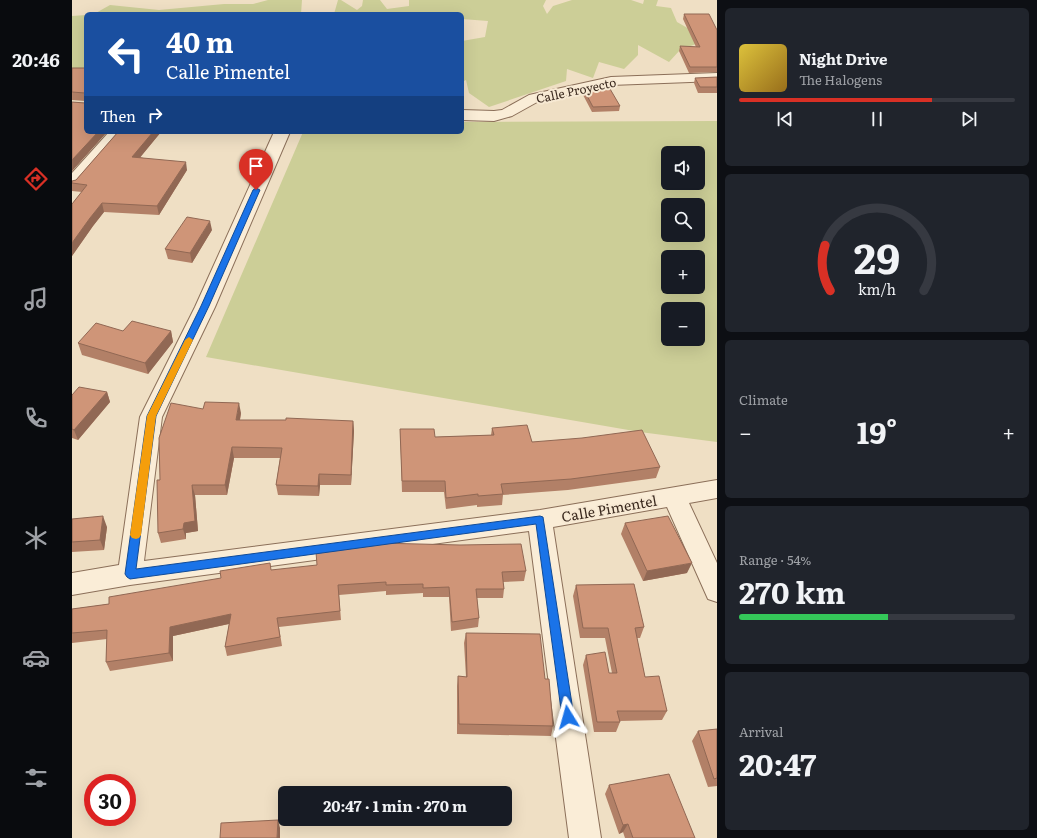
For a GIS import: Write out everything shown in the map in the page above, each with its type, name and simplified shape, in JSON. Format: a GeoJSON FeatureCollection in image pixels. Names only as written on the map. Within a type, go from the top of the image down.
{"type":"FeatureCollection","features":[{"type":"Feature","properties":{"kind":"street","name":"Calle Proyecto"},"geometry":{"type":"LineString","coordinates":[[464,115],[494,116],[507,113],[534,98],[611,81],[717,77]]}},
{"type":"Feature","properties":{"kind":"street"},"geometry":{"type":"LineString","coordinates":[[72,183],[115,134]]}},
{"type":"Feature","properties":{"kind":"street"},"geometry":{"type":"LineString","coordinates":[[130,574],[151,416],[205,306],[281,134]]}},
{"type":"Feature","properties":{"kind":"street","name":"Calle Pimentel"},"geometry":{"type":"LineString","coordinates":[[72,584],[130,574],[540,520],[717,489]]}},
{"type":"Feature","properties":{"kind":"street"},"geometry":{"type":"LineString","coordinates":[[674,497],[717,591]]}},
{"type":"Feature","properties":{"kind":"street"},"geometry":{"type":"LineString","coordinates":[[540,520],[585,838]]}},
{"type":"Feature","properties":{"kind":"green space"},"geometry":{"type":"Polygon","coordinates":[[[268,0],[302,0],[301,12],[98,12],[110,5],[159,10],[224,4],[253,4],[268,0]]]}},
{"type":"Feature","properties":{"kind":"green space"},"geometry":{"type":"Polygon","coordinates":[[[338,0],[341,0],[357,10],[362,6],[363,0],[380,0],[387,9],[409,6],[409,0],[546,0],[543,6],[547,14],[553,6],[572,0],[631,0],[643,4],[644,0],[658,0],[656,6],[671,8],[677,22],[705,38],[696,44],[680,50],[669,62],[638,45],[638,55],[624,69],[599,62],[593,78],[567,69],[566,81],[489,107],[469,93],[466,80],[464,81],[464,41],[485,37],[488,21],[464,19],[464,12],[335,12],[338,0]]]}},
{"type":"Feature","properties":{"kind":"green space"},"geometry":{"type":"Polygon","coordinates":[[[84,15],[84,69],[72,72],[72,16],[84,15]]]}},
{"type":"Feature","properties":{"kind":"green space"},"geometry":{"type":"Polygon","coordinates":[[[717,121],[717,442],[640,432],[206,357],[302,134],[464,134],[464,122],[717,121]]]}},
{"type":"Feature","properties":{"kind":"building"},"geometry":{"type":"Polygon","coordinates":[[[684,14],[709,14],[717,30],[717,67],[690,67],[680,46],[700,47],[684,14]]]}},
{"type":"Feature","properties":{"kind":"building"},"geometry":{"type":"Polygon","coordinates":[[[72,68],[84,68],[84,93],[72,92],[72,68]]]}},
{"type":"Feature","properties":{"kind":"building"},"geometry":{"type":"Polygon","coordinates":[[[717,77],[717,87],[700,87],[695,78],[717,77]]]}},
{"type":"Feature","properties":{"kind":"building"},"geometry":{"type":"Polygon","coordinates":[[[606,82],[620,106],[593,107],[583,88],[606,82]]]}},
{"type":"Feature","properties":{"kind":"building"},"geometry":{"type":"Polygon","coordinates":[[[72,102],[84,103],[84,134],[96,134],[72,160],[72,102]]]}},
{"type":"Feature","properties":{"kind":"building"},"geometry":{"type":"Polygon","coordinates":[[[116,134],[151,134],[132,157],[186,162],[157,206],[102,203],[72,243],[72,204],[87,185],[72,183],[72,181],[76,180],[116,134]]]}},
{"type":"Feature","properties":{"kind":"building"},"geometry":{"type":"Polygon","coordinates":[[[187,217],[210,221],[190,253],[165,249],[187,217]]]}},
{"type":"Feature","properties":{"kind":"building"},"geometry":{"type":"Polygon","coordinates":[[[132,321],[171,331],[145,363],[78,343],[96,323],[123,331],[132,321]]]}},
{"type":"Feature","properties":{"kind":"building"},"geometry":{"type":"Polygon","coordinates":[[[79,387],[107,392],[74,430],[72,429],[72,395],[79,387]]]}},
{"type":"Feature","properties":{"kind":"building"},"geometry":{"type":"Polygon","coordinates":[[[205,402],[239,403],[236,420],[286,420],[286,418],[353,421],[351,475],[319,474],[318,486],[276,485],[282,448],[232,447],[225,485],[192,485],[195,521],[184,523],[183,529],[158,533],[157,480],[160,480],[159,438],[171,403],[203,409],[205,402]]]}},
{"type":"Feature","properties":{"kind":"building"},"geometry":{"type":"Polygon","coordinates":[[[527,425],[532,442],[582,438],[642,430],[660,467],[571,479],[501,484],[503,494],[478,496],[478,494],[446,498],[445,481],[402,481],[400,429],[434,429],[435,437],[494,435],[492,428],[527,425]]]}},
{"type":"Feature","properties":{"kind":"building"},"geometry":{"type":"Polygon","coordinates":[[[103,516],[100,540],[72,542],[72,519],[103,516]]]}},
{"type":"Feature","properties":{"kind":"building"},"geometry":{"type":"Polygon","coordinates":[[[668,516],[692,563],[647,571],[625,523],[668,516]]]}},
{"type":"Feature","properties":{"kind":"building"},"geometry":{"type":"Polygon","coordinates":[[[378,543],[460,545],[521,544],[526,571],[502,572],[504,589],[476,589],[479,618],[452,622],[449,587],[423,588],[423,584],[386,585],[386,582],[338,585],[340,611],[277,618],[280,637],[225,647],[231,614],[170,627],[169,653],[106,662],[107,630],[72,633],[72,609],[109,604],[109,597],[221,578],[220,571],[270,563],[271,570],[317,565],[316,552],[378,543]]]}},
{"type":"Feature","properties":{"kind":"building"},"geometry":{"type":"Polygon","coordinates":[[[634,584],[644,627],[635,628],[645,677],[659,676],[667,711],[617,711],[620,722],[597,722],[586,655],[605,652],[609,673],[617,673],[608,628],[583,628],[576,585],[634,584]]]}},
{"type":"Feature","properties":{"kind":"building"},"geometry":{"type":"Polygon","coordinates":[[[466,633],[540,634],[545,679],[549,679],[553,726],[459,724],[458,676],[467,677],[466,633]]]}},
{"type":"Feature","properties":{"kind":"building"},"geometry":{"type":"Polygon","coordinates":[[[717,729],[717,778],[714,779],[698,731],[717,729]]]}},
{"type":"Feature","properties":{"kind":"building"},"geometry":{"type":"Polygon","coordinates":[[[669,774],[695,838],[633,838],[628,824],[623,825],[609,785],[669,774]]]}},
{"type":"Feature","properties":{"kind":"building"},"geometry":{"type":"Polygon","coordinates":[[[278,820],[277,838],[220,838],[221,823],[278,820]]]}},
{"type":"Feature","properties":{"kind":"slow traffic"},"geometry":{"type":"LineString","coordinates":[[136,535],[151,416],[189,340]]}},
{"type":"Feature","properties":{"kind":"route"},"geometry":{"type":"LineString","coordinates":[[256,190],[205,306],[151,416],[130,574],[540,520],[568,717]]}}]}
